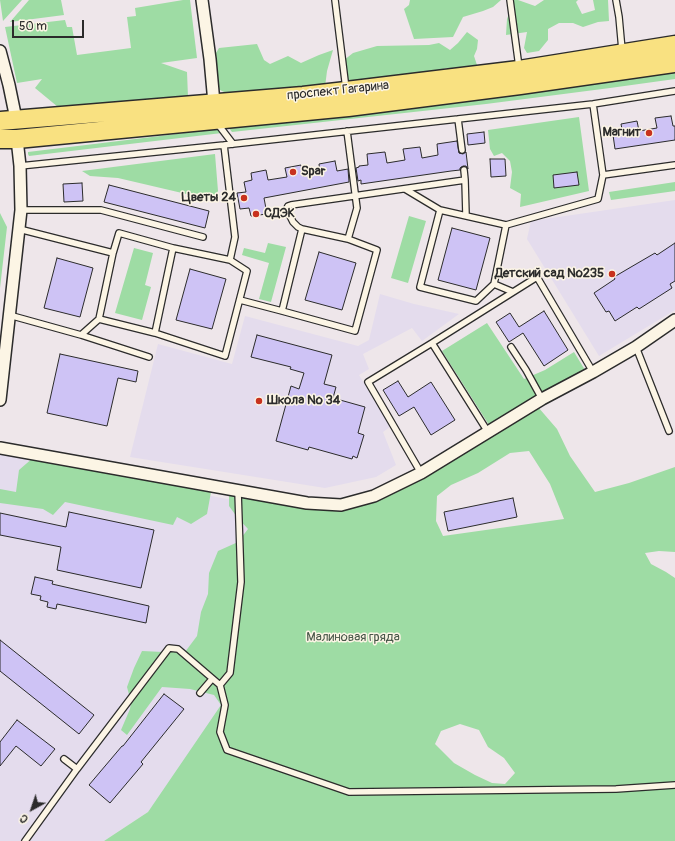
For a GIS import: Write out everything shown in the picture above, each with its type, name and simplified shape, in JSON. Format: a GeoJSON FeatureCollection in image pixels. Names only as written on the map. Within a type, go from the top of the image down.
{"type":"FeatureCollection","features":[{"type":"Feature","properties":{"kind":"main road","name":"проспект Гагарина"},"geometry":{"type":"LineString","coordinates":[[6,141],[215,111],[302,96],[519,70],[675,45]]}},
{"type":"Feature","properties":{"kind":"main road","name":"проспект Гагарина"},"geometry":{"type":"LineString","coordinates":[[8,120],[348,107],[675,63]]}},
{"type":"Feature","properties":{"kind":"street"},"geometry":{"type":"LineString","coordinates":[[202,0],[215,111]]}},
{"type":"Feature","properties":{"kind":"street"},"geometry":{"type":"LineString","coordinates":[[0,51],[9,85],[8,120]]}},
{"type":"Feature","properties":{"kind":"street"},"geometry":{"type":"LineString","coordinates":[[0,400],[21,210],[20,166],[6,141]]}},
{"type":"Feature","properties":{"kind":"street"},"geometry":{"type":"LineString","coordinates":[[0,448],[307,503],[341,505],[374,496],[421,473],[542,399],[636,347],[675,320]]}},
{"type":"Feature","properties":{"kind":"lane"},"geometry":{"type":"LineString","coordinates":[[335,0],[346,91]]}},
{"type":"Feature","properties":{"kind":"lane"},"geometry":{"type":"LineString","coordinates":[[510,0],[519,70]]}},
{"type":"Feature","properties":{"kind":"lane"},"geometry":{"type":"LineString","coordinates":[[616,0],[622,53]]}},
{"type":"Feature","properties":{"kind":"lane"},"geometry":{"type":"LineString","coordinates":[[20,166],[593,104],[675,92]]}},
{"type":"Feature","properties":{"kind":"lane"},"geometry":{"type":"LineString","coordinates":[[405,189],[440,210],[506,225],[598,199],[603,175],[593,104]]}},
{"type":"Feature","properties":{"kind":"lane"},"geometry":{"type":"LineString","coordinates":[[215,111],[233,144]]}},
{"type":"Feature","properties":{"kind":"lane"},"geometry":{"type":"LineString","coordinates":[[458,119],[462,150]]}},
{"type":"Feature","properties":{"kind":"lane"},"geometry":{"type":"LineString","coordinates":[[347,131],[357,208],[348,239]]}},
{"type":"Feature","properties":{"kind":"lane"},"geometry":{"type":"LineString","coordinates":[[224,145],[235,237],[230,260]]}},
{"type":"Feature","properties":{"kind":"lane"},"geometry":{"type":"LineString","coordinates":[[603,175],[675,165]]}},
{"type":"Feature","properties":{"kind":"lane"},"geometry":{"type":"LineString","coordinates":[[464,170],[466,180],[466,215]]}},
{"type":"Feature","properties":{"kind":"lane"},"geometry":{"type":"LineString","coordinates":[[240,300],[355,331],[377,250],[348,239],[302,229],[293,222],[287,210],[288,206],[466,180]]}},
{"type":"Feature","properties":{"kind":"lane"},"geometry":{"type":"LineString","coordinates":[[21,210],[101,210],[203,237]]}},
{"type":"Feature","properties":{"kind":"lane"},"geometry":{"type":"LineString","coordinates":[[440,210],[420,287],[476,301],[494,284],[506,225]]}},
{"type":"Feature","properties":{"kind":"lane"},"geometry":{"type":"LineString","coordinates":[[18,228],[113,253]]}},
{"type":"Feature","properties":{"kind":"lane"},"geometry":{"type":"LineString","coordinates":[[282,311],[302,229]]}},
{"type":"Feature","properties":{"kind":"lane"},"geometry":{"type":"LineString","coordinates":[[81,335],[99,318],[113,253],[119,233],[173,248],[230,260],[247,271],[225,356],[155,333],[99,318]]}},
{"type":"Feature","properties":{"kind":"lane"},"geometry":{"type":"LineString","coordinates":[[155,333],[173,248]]}},
{"type":"Feature","properties":{"kind":"lane"},"geometry":{"type":"LineString","coordinates":[[421,473],[368,382],[537,277],[593,372]]}},
{"type":"Feature","properties":{"kind":"lane"},"geometry":{"type":"LineString","coordinates":[[494,284],[513,292]]}},
{"type":"Feature","properties":{"kind":"lane"},"geometry":{"type":"LineString","coordinates":[[9,314],[149,357]]}},
{"type":"Feature","properties":{"kind":"lane"},"geometry":{"type":"LineString","coordinates":[[432,343],[488,432]]}},
{"type":"Feature","properties":{"kind":"lane"},"geometry":{"type":"LineString","coordinates":[[511,347],[542,399]]}},
{"type":"Feature","properties":{"kind":"lane"},"geometry":{"type":"LineString","coordinates":[[636,347],[669,431]]}},
{"type":"Feature","properties":{"kind":"lane"},"geometry":{"type":"LineString","coordinates":[[220,685],[230,673],[241,582],[238,491]]}},
{"type":"Feature","properties":{"kind":"lane"},"geometry":{"type":"LineString","coordinates":[[25,841],[168,648],[178,649],[220,685],[225,704],[220,732],[226,750],[349,792],[616,789],[675,785]]}},
{"type":"Feature","properties":{"kind":"lane"},"geometry":{"type":"LineString","coordinates":[[200,693],[212,679]]}},
{"type":"Feature","properties":{"kind":"lane"},"geometry":{"type":"LineString","coordinates":[[64,759],[77,769]]}},
{"type":"Feature","properties":{"kind":"shaded area","name":"Детский сад №235"},"geometry":{"type":"Polygon","coordinates":[[[675,200],[675,310],[599,356],[527,239],[531,221],[675,200]]]}},
{"type":"Feature","properties":{"kind":"shaded area","name":"Школа № 34"},"geometry":{"type":"Polygon","coordinates":[[[380,294],[414,304],[459,314],[422,341],[412,328],[363,354],[369,369],[359,375],[390,427],[383,432],[396,465],[376,477],[325,488],[130,457],[158,344],[232,364],[245,316],[358,346],[369,340],[380,294]]]}},
{"type":"Feature","properties":{"kind":"shaded area"},"geometry":{"type":"Polygon","coordinates":[[[0,454],[257,505],[237,695],[148,812],[104,841],[0,841],[0,454]]]}},
{"type":"Feature","properties":{"kind":"green space"},"geometry":{"type":"Polygon","coordinates":[[[0,0],[22,0],[3,21],[0,0]]]}},
{"type":"Feature","properties":{"kind":"green space"},"geometry":{"type":"Polygon","coordinates":[[[29,0],[61,0],[64,15],[10,22],[29,0]]]}},
{"type":"Feature","properties":{"kind":"green space"},"geometry":{"type":"Polygon","coordinates":[[[190,0],[197,58],[161,63],[187,72],[188,97],[64,112],[35,88],[42,79],[17,83],[5,27],[65,20],[67,27],[72,27],[77,55],[131,48],[127,17],[136,16],[135,8],[190,0]]]}},
{"type":"Feature","properties":{"kind":"green space"},"geometry":{"type":"Polygon","coordinates":[[[410,0],[501,0],[493,7],[463,17],[453,37],[414,39],[404,9],[409,5],[410,0]]]}},
{"type":"Feature","properties":{"kind":"green space"},"geometry":{"type":"Polygon","coordinates":[[[514,0],[535,6],[544,0],[578,0],[576,2],[582,14],[595,10],[593,0],[608,0],[609,21],[598,22],[583,27],[573,23],[559,23],[548,29],[548,40],[539,51],[527,53],[524,48],[527,32],[506,35],[507,19],[514,0]]]}},
{"type":"Feature","properties":{"kind":"green space"},"geometry":{"type":"Polygon","coordinates":[[[467,32],[478,40],[477,49],[474,56],[477,65],[470,69],[447,68],[379,82],[362,80],[342,86],[339,64],[353,53],[377,46],[429,45],[439,43],[450,50],[467,32]]]}},
{"type":"Feature","properties":{"kind":"green space"},"geometry":{"type":"Polygon","coordinates":[[[257,44],[264,60],[270,64],[288,56],[301,63],[333,50],[327,71],[325,87],[245,94],[226,93],[218,89],[216,53],[219,48],[257,44]]]}},
{"type":"Feature","properties":{"kind":"green space"},"geometry":{"type":"Polygon","coordinates":[[[675,71],[675,79],[486,104],[232,132],[228,127],[285,122],[457,102],[675,71]]]}},
{"type":"Feature","properties":{"kind":"green space"},"geometry":{"type":"Polygon","coordinates":[[[579,117],[589,191],[520,207],[521,194],[510,188],[512,172],[510,161],[502,153],[494,156],[490,149],[488,130],[579,117]]]}},
{"type":"Feature","properties":{"kind":"green space"},"geometry":{"type":"Polygon","coordinates":[[[218,129],[222,133],[29,156],[28,154],[28,152],[218,129]]]}},
{"type":"Feature","properties":{"kind":"green space"},"geometry":{"type":"Polygon","coordinates":[[[215,154],[218,191],[212,200],[118,178],[90,176],[82,171],[215,154]]]}},
{"type":"Feature","properties":{"kind":"green space"},"geometry":{"type":"Polygon","coordinates":[[[675,182],[675,191],[611,200],[609,192],[675,182]]]}},
{"type":"Feature","properties":{"kind":"green space"},"geometry":{"type":"Polygon","coordinates":[[[0,213],[7,227],[0,288],[0,213]]]}},
{"type":"Feature","properties":{"kind":"green space"},"geometry":{"type":"Polygon","coordinates":[[[409,216],[426,221],[408,283],[391,278],[409,216]]]}},
{"type":"Feature","properties":{"kind":"green space"},"geometry":{"type":"Polygon","coordinates":[[[268,243],[286,247],[271,302],[259,299],[269,263],[242,255],[244,248],[265,253],[268,243]]]}},
{"type":"Feature","properties":{"kind":"green space"},"geometry":{"type":"Polygon","coordinates":[[[134,248],[153,253],[145,285],[151,287],[142,320],[115,313],[134,248]]]}},
{"type":"Feature","properties":{"kind":"green space"},"geometry":{"type":"Polygon","coordinates":[[[487,323],[524,379],[545,370],[574,352],[585,370],[489,425],[442,351],[487,323]]]}},
{"type":"Feature","properties":{"kind":"green space","name":"Малиновая гряда"},"geometry":{"type":"Polygon","coordinates":[[[538,407],[557,429],[570,456],[595,492],[629,483],[675,467],[675,552],[659,551],[645,553],[651,564],[675,578],[675,841],[104,841],[148,812],[221,705],[214,695],[190,689],[162,687],[127,735],[121,730],[130,709],[131,702],[127,687],[142,651],[185,652],[197,636],[201,612],[208,594],[209,573],[218,551],[238,542],[248,529],[229,506],[229,495],[338,510],[376,501],[419,480],[538,407]],[[529,451],[510,453],[478,473],[451,485],[437,496],[436,521],[443,536],[564,519],[550,484],[529,451]],[[460,724],[441,731],[435,744],[454,763],[475,775],[492,783],[505,784],[515,773],[504,758],[488,747],[479,730],[460,724]]]}},
{"type":"Feature","properties":{"kind":"green space"},"geometry":{"type":"Polygon","coordinates":[[[34,457],[211,492],[207,514],[191,524],[177,517],[173,525],[65,502],[53,515],[43,509],[0,503],[0,489],[16,492],[19,470],[34,457]]]}},
{"type":"Feature","properties":{"kind":"building"},"geometry":{"type":"Polygon","coordinates":[[[671,116],[673,126],[675,126],[675,140],[615,149],[613,135],[623,134],[621,124],[637,121],[639,131],[657,128],[655,118],[671,116]]]}},
{"type":"Feature","properties":{"kind":"building"},"geometry":{"type":"Polygon","coordinates":[[[484,132],[485,143],[468,145],[467,134],[484,132]]]}},
{"type":"Feature","properties":{"kind":"building"},"geometry":{"type":"Polygon","coordinates":[[[457,141],[459,153],[463,154],[466,152],[468,169],[466,166],[463,166],[460,170],[361,184],[361,180],[358,181],[356,168],[359,166],[368,165],[367,154],[385,152],[387,163],[405,160],[403,149],[420,147],[422,158],[438,155],[437,144],[457,141]]]}},
{"type":"Feature","properties":{"kind":"building"},"geometry":{"type":"Polygon","coordinates":[[[490,159],[505,159],[506,176],[491,177],[490,159]]]}},
{"type":"Feature","properties":{"kind":"building"},"geometry":{"type":"Polygon","coordinates":[[[335,161],[337,171],[348,169],[349,182],[264,198],[267,214],[251,216],[249,208],[240,209],[237,193],[246,192],[244,182],[252,180],[251,173],[266,170],[268,180],[287,177],[285,168],[301,165],[303,176],[320,173],[319,164],[335,161]]]}},
{"type":"Feature","properties":{"kind":"building"},"geometry":{"type":"Polygon","coordinates":[[[577,172],[579,185],[554,188],[553,175],[577,172]]]}},
{"type":"Feature","properties":{"kind":"building"},"geometry":{"type":"Polygon","coordinates":[[[82,183],[83,201],[64,202],[63,184],[82,183]]]}},
{"type":"Feature","properties":{"kind":"building"},"geometry":{"type":"Polygon","coordinates":[[[109,185],[209,211],[205,228],[104,202],[109,185]]]}},
{"type":"Feature","properties":{"kind":"building"},"geometry":{"type":"Polygon","coordinates":[[[452,228],[490,238],[476,290],[438,280],[452,228]]]}},
{"type":"Feature","properties":{"kind":"building"},"geometry":{"type":"Polygon","coordinates":[[[675,243],[675,281],[670,284],[672,288],[639,309],[637,307],[615,321],[609,311],[606,312],[594,293],[615,279],[614,277],[655,253],[657,255],[675,243]]]}},
{"type":"Feature","properties":{"kind":"building"},"geometry":{"type":"Polygon","coordinates":[[[319,252],[356,263],[342,310],[305,300],[319,252]]]}},
{"type":"Feature","properties":{"kind":"building"},"geometry":{"type":"Polygon","coordinates":[[[57,258],[93,268],[80,317],[44,308],[57,258]]]}},
{"type":"Feature","properties":{"kind":"building"},"geometry":{"type":"Polygon","coordinates":[[[190,269],[226,279],[212,329],[176,320],[190,269]]]}},
{"type":"Feature","properties":{"kind":"building"},"geometry":{"type":"Polygon","coordinates":[[[544,311],[568,350],[544,366],[523,333],[509,342],[496,322],[510,313],[519,327],[544,311]]]}},
{"type":"Feature","properties":{"kind":"building"},"geometry":{"type":"Polygon","coordinates":[[[257,335],[332,355],[324,384],[336,387],[333,398],[365,407],[358,433],[364,435],[357,458],[353,456],[352,459],[309,447],[308,450],[276,441],[291,386],[299,389],[304,373],[290,369],[291,367],[251,357],[257,335]]]}},
{"type":"Feature","properties":{"kind":"building"},"geometry":{"type":"Polygon","coordinates":[[[60,354],[138,371],[136,382],[118,378],[107,426],[47,413],[60,354]]]}},
{"type":"Feature","properties":{"kind":"building"},"geometry":{"type":"Polygon","coordinates":[[[398,381],[408,397],[431,382],[455,420],[431,435],[414,407],[399,416],[383,390],[398,381]]]}},
{"type":"Feature","properties":{"kind":"building"},"geometry":{"type":"Polygon","coordinates":[[[513,498],[517,517],[448,531],[444,512],[513,498]]]}},
{"type":"Feature","properties":{"kind":"building"},"geometry":{"type":"Polygon","coordinates":[[[69,512],[154,530],[141,588],[57,570],[61,547],[0,535],[0,513],[66,527],[69,512]]]}},
{"type":"Feature","properties":{"kind":"building"},"geometry":{"type":"Polygon","coordinates":[[[35,577],[53,581],[52,584],[149,606],[146,623],[57,604],[56,609],[47,607],[48,602],[40,600],[41,596],[31,594],[35,577]]]}},
{"type":"Feature","properties":{"kind":"building"},"geometry":{"type":"Polygon","coordinates":[[[0,640],[94,715],[79,734],[0,671],[0,640]]]}},
{"type":"Feature","properties":{"kind":"building"},"geometry":{"type":"Polygon","coordinates":[[[164,694],[184,709],[141,762],[143,764],[110,803],[89,785],[123,746],[164,694]]]}},
{"type":"Feature","properties":{"kind":"building"},"geometry":{"type":"Polygon","coordinates":[[[17,720],[55,749],[41,766],[16,746],[0,766],[0,742],[17,720]]]}},
{"type":"Feature","properties":{"kind":"place","name":"Магнит"},"geometry":{"type":"Point","coordinates":[649,133]}},
{"type":"Feature","properties":{"kind":"place","name":"Spar"},"geometry":{"type":"Point","coordinates":[293,172]}},
{"type":"Feature","properties":{"kind":"place","name":"Цветы 24"},"geometry":{"type":"Point","coordinates":[244,198]}},
{"type":"Feature","properties":{"kind":"place","name":"СДЭК"},"geometry":{"type":"Point","coordinates":[256,214]}},
{"type":"Feature","properties":{"kind":"place","name":"Детский сад №235"},"geometry":{"type":"Point","coordinates":[612,274]}},
{"type":"Feature","properties":{"kind":"place","name":"Школа № 34"},"geometry":{"type":"Point","coordinates":[259,401]}}]}
